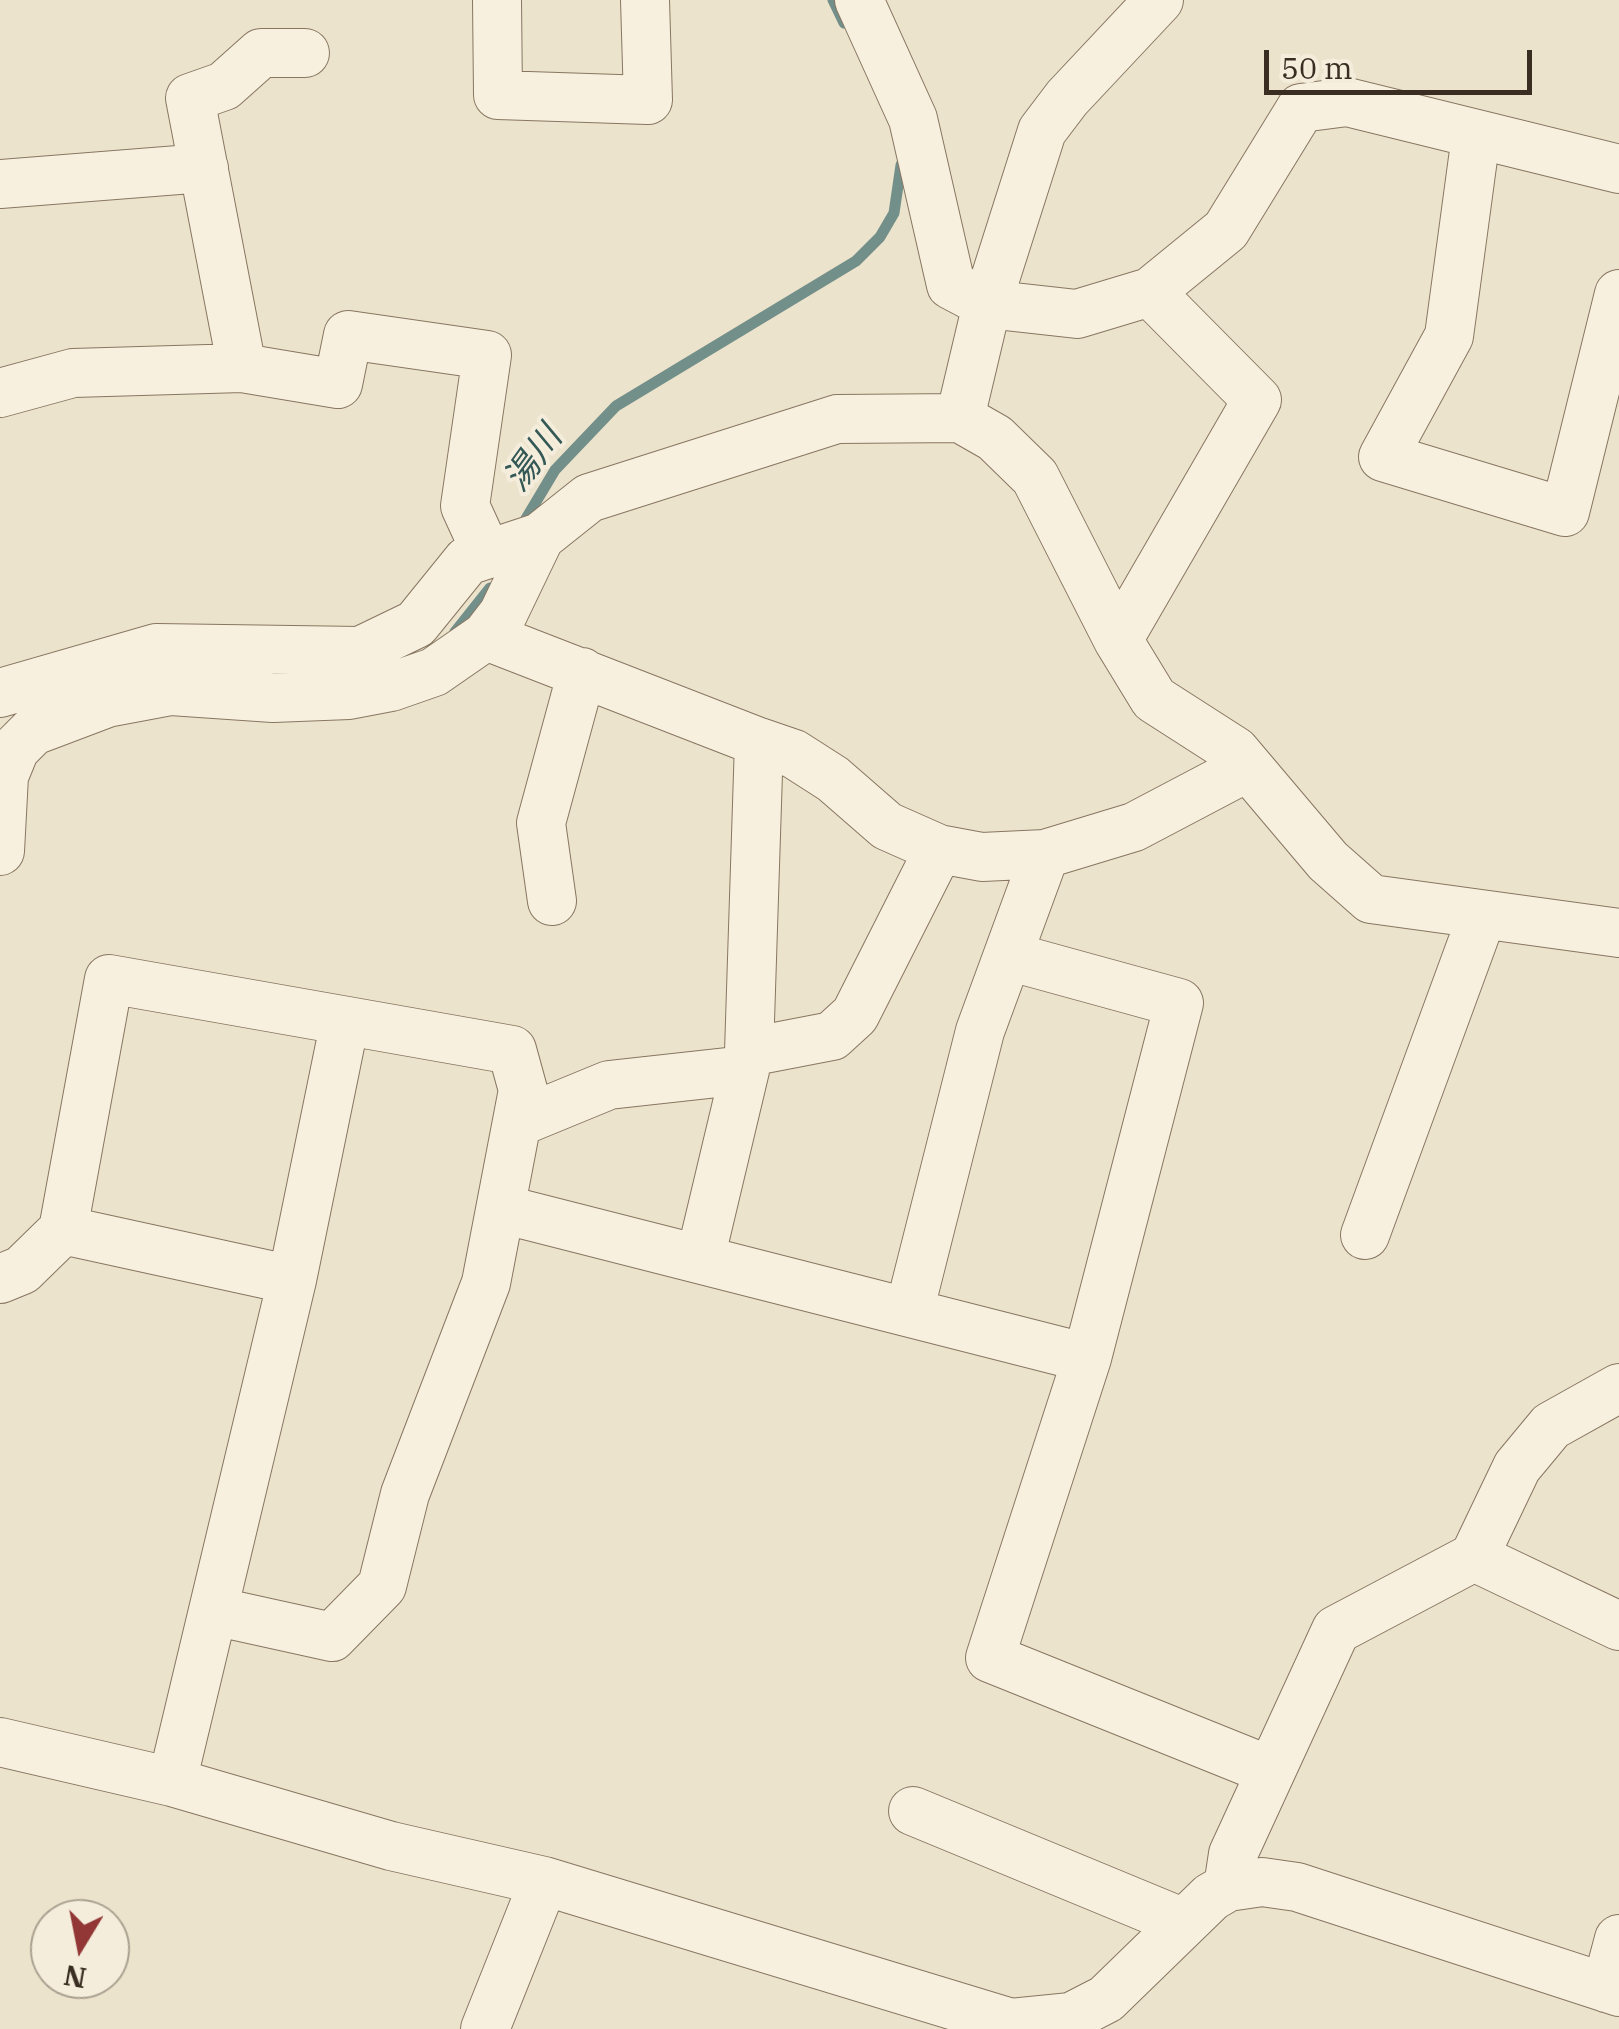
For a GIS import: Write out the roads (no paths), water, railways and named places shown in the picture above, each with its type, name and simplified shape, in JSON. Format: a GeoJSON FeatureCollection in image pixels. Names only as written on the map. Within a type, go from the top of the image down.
{"type":"FeatureCollection","features":[{"type":"Feature","properties":{"kind":"street"},"geometry":{"type":"LineString","coordinates":[[497,0],[498,95],[648,100],[645,0]]}},
{"type":"Feature","properties":{"kind":"street"},"geometry":{"type":"LineString","coordinates":[[858,0],[913,119],[951,284],[987,304],[1077,314],[1150,292],[1226,230],[1300,108],[1347,102],[1619,169]]}},
{"type":"Feature","properties":{"kind":"street"},"geometry":{"type":"LineString","coordinates":[[960,418],[987,304],[1042,131],[1067,98],[1158,0]]}},
{"type":"Feature","properties":{"kind":"street"},"geometry":{"type":"LineString","coordinates":[[242,368],[190,98],[224,86],[261,54],[305,54]]}},
{"type":"Feature","properties":{"kind":"street"},"geometry":{"type":"LineString","coordinates":[[1476,136],[1448,336],[1383,457],[1566,512],[1619,294]]}},
{"type":"Feature","properties":{"kind":"street"},"geometry":{"type":"LineString","coordinates":[[0,184],[204,168]]}},
{"type":"Feature","properties":{"kind":"street"},"geometry":{"type":"LineString","coordinates":[[1118,640],[1257,400],[1150,292]]}},
{"type":"Feature","properties":{"kind":"street"},"geometry":{"type":"LineString","coordinates":[[0,392],[73,374],[242,368],[338,384],[348,336],[488,355],[464,506],[487,554]]}},
{"type":"Feature","properties":{"kind":"street"},"geometry":{"type":"LineString","coordinates":[[0,693],[156,648],[360,650],[416,624],[467,560],[540,537],[589,498],[838,419],[960,418],[995,438],[1034,477],[1118,640],[1154,698],[1235,751],[1328,861],[1371,899],[1619,933]]}},
{"type":"Feature","properties":{"kind":"street"},"geometry":{"type":"LineString","coordinates":[[0,850],[2,775],[15,749],[33,732],[108,703],[171,691],[273,698],[349,695],[434,672],[486,636],[503,614],[540,537]]}},
{"type":"Feature","properties":{"kind":"street"},"geometry":{"type":"LineString","coordinates":[[486,636],[794,754],[834,779],[888,826],[939,848],[982,857],[1045,854],[1134,826],[1248,767]]}},
{"type":"Feature","properties":{"kind":"street"},"geometry":{"type":"LineString","coordinates":[[552,900],[541,823],[582,672]]}},
{"type":"Feature","properties":{"kind":"street"},"geometry":{"type":"LineString","coordinates":[[700,1258],[747,1061],[758,742]]}},
{"type":"Feature","properties":{"kind":"street"},"geometry":{"type":"LineString","coordinates":[[518,1122],[609,1084],[747,1061],[832,1036],[855,1014],[939,848]]}},
{"type":"Feature","properties":{"kind":"street"},"geometry":{"type":"LineString","coordinates":[[908,1312],[980,1031],[1045,854]]}},
{"type":"Feature","properties":{"kind":"street"},"geometry":{"type":"LineString","coordinates":[[1365,1235],[1482,916]]}},
{"type":"Feature","properties":{"kind":"street"},"geometry":{"type":"LineString","coordinates":[[1008,956],[1178,1003],[1088,1358],[990,1658],[1271,1771]]}},
{"type":"Feature","properties":{"kind":"street"},"geometry":{"type":"LineString","coordinates":[[0,1279],[22,1270],[63,1230],[110,978],[512,1050],[522,1090],[486,1283],[405,1494],[382,1586],[332,1637],[214,1611]]}},
{"type":"Feature","properties":{"kind":"street"},"geometry":{"type":"LineString","coordinates":[[172,1782],[292,1280],[345,1021]]}},
{"type":"Feature","properties":{"kind":"street"},"geometry":{"type":"LineString","coordinates":[[502,1209],[1088,1358]]}},
{"type":"Feature","properties":{"kind":"street"},"geometry":{"type":"LineString","coordinates":[[63,1230],[292,1280]]}},
{"type":"Feature","properties":{"kind":"street"},"geometry":{"type":"LineString","coordinates":[[1228,1887],[1234,1854],[1336,1630],[1474,1557],[1516,1468],[1550,1426],[1619,1388]]}},
{"type":"Feature","properties":{"kind":"street"},"geometry":{"type":"LineString","coordinates":[[1474,1557],[1619,1626]]}},
{"type":"Feature","properties":{"kind":"street"},"geometry":{"type":"LineString","coordinates":[[0,1742],[172,1782],[392,1846],[544,1882],[1011,2023],[1071,2017],[1106,1999],[1184,1923],[1228,1887],[1262,1882],[1297,1887],[1612,1990],[1619,1939]]}},
{"type":"Feature","properties":{"kind":"street"},"geometry":{"type":"LineString","coordinates":[[913,1812],[1184,1923]]}},
{"type":"Feature","properties":{"kind":"street"},"geometry":{"type":"LineString","coordinates":[[485,2029],[544,1882]]}},
{"type":"Feature","properties":{"kind":"waterway","name":"湯川"},"geometry":{"type":"LineString","coordinates":[[833,0],[844,23]]}},
{"type":"Feature","properties":{"kind":"waterway","name":"湯川"},"geometry":{"type":"LineString","coordinates":[[521,527],[555,470],[616,406],[856,261],[880,237],[894,213],[901,165]]}},
{"type":"Feature","properties":{"kind":"waterway","name":"湯川"},"geometry":{"type":"LineString","coordinates":[[455,632],[490,588]]}}]}
